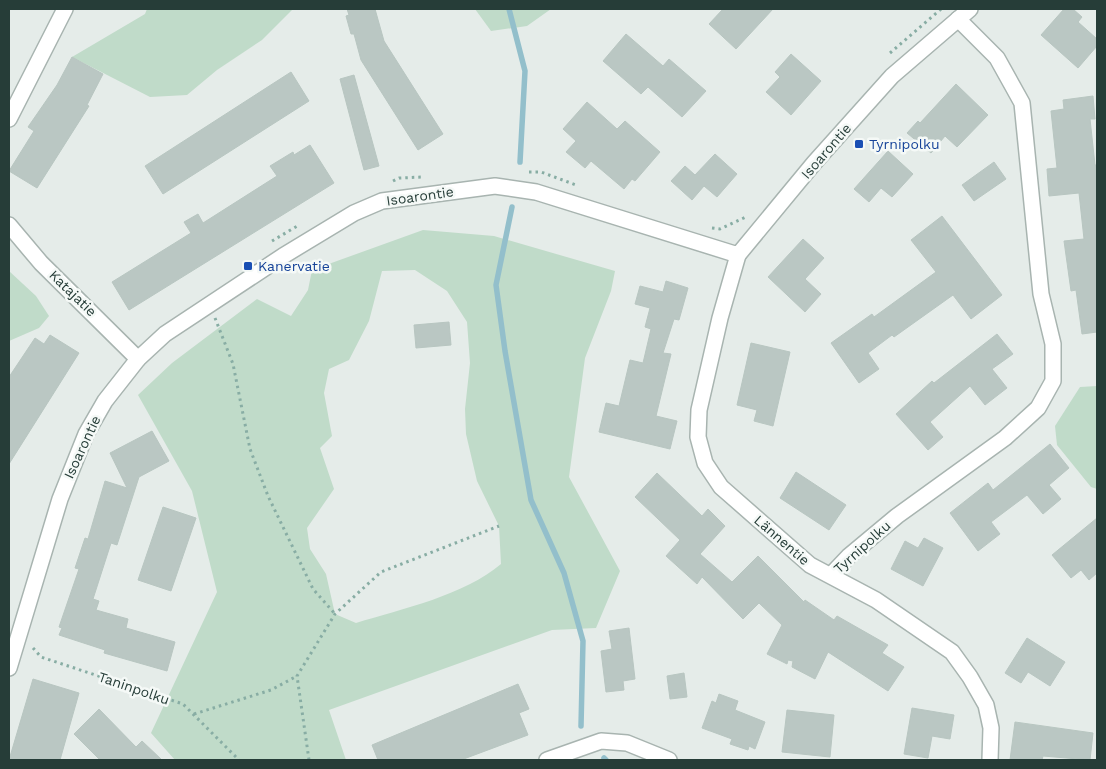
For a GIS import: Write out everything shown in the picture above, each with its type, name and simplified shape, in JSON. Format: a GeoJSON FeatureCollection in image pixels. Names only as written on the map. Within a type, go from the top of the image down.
{"type":"FeatureCollection","features":[{"type":"Feature","properties":{"kind":"street"},"geometry":{"type":"LineString","coordinates":[[9,119],[65,9]]}},
{"type":"Feature","properties":{"kind":"street","name":"Isoarontie"},"geometry":{"type":"LineString","coordinates":[[9,668],[11,652],[19,634],[60,500],[86,434],[105,401],[138,359],[165,334],[283,256],[368,206],[401,197],[494,186],[536,192],[738,255],[814,163],[892,76],[970,9]]}},
{"type":"Feature","properties":{"kind":"street","name":"Tyrnipolku"},"geometry":{"type":"LineString","coordinates":[[831,575],[849,556],[897,516],[1005,438],[1038,408],[1054,381],[1053,344],[1042,294],[1022,104],[997,58],[958,19]]}},
{"type":"Feature","properties":{"kind":"street","name":"Katajatie"},"geometry":{"type":"LineString","coordinates":[[9,225],[42,263],[138,359]]}},
{"type":"Feature","properties":{"kind":"street","name":"Lännentie"},"geometry":{"type":"LineString","coordinates":[[738,255],[720,318],[699,410],[698,437],[705,463],[721,487],[810,565],[876,600],[952,652],[970,677],[986,705],[991,728],[990,760]]}},
{"type":"Feature","properties":{"kind":"street"},"geometry":{"type":"LineString","coordinates":[[547,760],[601,741],[627,743],[669,760]]}},
{"type":"Feature","properties":{"kind":"path"},"geometry":{"type":"LineString","coordinates":[[886,57],[924,21],[941,9]]}},
{"type":"Feature","properties":{"kind":"path"},"geometry":{"type":"LineString","coordinates":[[523,172],[541,172],[584,188]]}},
{"type":"Feature","properties":{"kind":"path"},"geometry":{"type":"LineString","coordinates":[[390,182],[399,178],[428,176]]}},
{"type":"Feature","properties":{"kind":"path"},"geometry":{"type":"LineString","coordinates":[[703,227],[720,229],[746,217],[753,210]]}},
{"type":"Feature","properties":{"kind":"path"},"geometry":{"type":"LineString","coordinates":[[271,242],[304,222]]}},
{"type":"Feature","properties":{"kind":"path"},"geometry":{"type":"LineString","coordinates":[[210,304],[233,364],[250,450],[268,496],[313,588],[335,614]]}},
{"type":"Feature","properties":{"kind":"path"},"geometry":{"type":"LineString","coordinates":[[193,714],[234,704],[271,690],[296,676],[335,614],[381,572],[499,526]]}},
{"type":"Feature","properties":{"kind":"path","name":"Taninpolku"},"geometry":{"type":"LineString","coordinates":[[19,634],[42,657],[183,704],[239,760]]}},
{"type":"Feature","properties":{"kind":"path"},"geometry":{"type":"LineString","coordinates":[[296,676],[309,760]]}},
{"type":"Feature","properties":{"kind":"green space"},"geometry":{"type":"Polygon","coordinates":[[[147,9],[293,9],[262,40],[217,70],[187,95],[150,97],[72,57],[145,14],[147,9]]]}},
{"type":"Feature","properties":{"kind":"green space"},"geometry":{"type":"Polygon","coordinates":[[[475,9],[551,9],[527,26],[491,31],[475,9]]]}},
{"type":"Feature","properties":{"kind":"green space"},"geometry":{"type":"Polygon","coordinates":[[[423,230],[494,236],[615,271],[611,291],[585,358],[569,477],[620,571],[596,628],[552,630],[329,710],[346,760],[175,760],[151,733],[217,592],[192,491],[138,395],[172,363],[257,299],[291,316],[308,290],[312,270],[423,230]],[[415,270],[382,271],[369,321],[349,360],[329,369],[324,393],[332,436],[320,448],[334,489],[307,528],[310,549],[326,574],[335,614],[356,623],[451,593],[486,575],[501,564],[499,526],[477,481],[466,434],[465,409],[470,363],[467,322],[447,291],[415,270]]]}},
{"type":"Feature","properties":{"kind":"green space"},"geometry":{"type":"Polygon","coordinates":[[[9,271],[36,296],[49,316],[39,328],[9,341],[9,271]]]}},
{"type":"Feature","properties":{"kind":"green space"},"geometry":{"type":"Polygon","coordinates":[[[1097,386],[1097,489],[1091,487],[1057,445],[1055,426],[1080,387],[1097,386]]]}},
{"type":"Feature","properties":{"kind":"building"},"geometry":{"type":"Polygon","coordinates":[[[347,9],[375,9],[384,41],[443,134],[418,150],[361,60],[354,34],[351,34],[346,16],[349,15],[347,9]]]}},
{"type":"Feature","properties":{"kind":"building"},"geometry":{"type":"Polygon","coordinates":[[[723,9],[773,9],[736,49],[709,24],[723,9]]]}},
{"type":"Feature","properties":{"kind":"building"},"geometry":{"type":"Polygon","coordinates":[[[1064,9],[1073,9],[1082,17],[1078,22],[1097,39],[1097,46],[1078,68],[1041,35],[1064,9]]]}},
{"type":"Feature","properties":{"kind":"building"},"geometry":{"type":"Polygon","coordinates":[[[626,34],[663,66],[669,59],[706,91],[682,117],[648,87],[641,94],[603,61],[626,34]]]}},
{"type":"Feature","properties":{"kind":"building"},"geometry":{"type":"Polygon","coordinates":[[[791,54],[821,81],[791,115],[766,92],[780,77],[775,72],[791,54]]]}},
{"type":"Feature","properties":{"kind":"building"},"geometry":{"type":"Polygon","coordinates":[[[72,57],[103,74],[87,105],[89,106],[37,188],[9,171],[34,131],[28,127],[57,85],[72,57]]]}},
{"type":"Feature","properties":{"kind":"building"},"geometry":{"type":"Polygon","coordinates":[[[291,72],[309,101],[163,194],[145,166],[291,72]]]}},
{"type":"Feature","properties":{"kind":"building"},"geometry":{"type":"Polygon","coordinates":[[[354,75],[379,166],[364,170],[340,79],[354,75]]]}},
{"type":"Feature","properties":{"kind":"building"},"geometry":{"type":"Polygon","coordinates":[[[956,84],[988,115],[957,147],[945,136],[931,153],[907,133],[918,121],[920,123],[956,84]]]}},
{"type":"Feature","properties":{"kind":"building"},"geometry":{"type":"Polygon","coordinates":[[[1093,96],[1095,119],[1090,119],[1095,165],[1097,165],[1097,332],[1082,334],[1076,290],[1071,291],[1064,241],[1084,239],[1079,193],[1049,196],[1047,169],[1057,168],[1051,111],[1064,109],[1063,100],[1093,96]]]}},
{"type":"Feature","properties":{"kind":"building"},"geometry":{"type":"Polygon","coordinates":[[[587,102],[617,129],[625,121],[660,152],[635,181],[632,179],[624,189],[591,161],[585,168],[566,152],[576,141],[563,129],[587,102]]]}},
{"type":"Feature","properties":{"kind":"building"},"geometry":{"type":"Polygon","coordinates":[[[310,145],[334,183],[129,310],[112,282],[191,233],[184,222],[198,214],[203,223],[277,176],[270,166],[293,152],[294,155],[310,145]]]}},
{"type":"Feature","properties":{"kind":"building"},"geometry":{"type":"Polygon","coordinates":[[[888,151],[913,174],[892,197],[881,188],[869,202],[854,189],[888,151]]]}},
{"type":"Feature","properties":{"kind":"building"},"geometry":{"type":"Polygon","coordinates":[[[715,154],[737,174],[717,197],[704,186],[692,200],[671,181],[685,166],[695,175],[715,154]]]}},
{"type":"Feature","properties":{"kind":"building"},"geometry":{"type":"Polygon","coordinates":[[[994,162],[1006,179],[974,201],[962,185],[994,162]]]}},
{"type":"Feature","properties":{"kind":"building"},"geometry":{"type":"Polygon","coordinates":[[[942,216],[1002,295],[971,319],[953,295],[868,353],[879,369],[859,383],[831,343],[872,314],[874,317],[936,272],[911,240],[942,216]]]}},
{"type":"Feature","properties":{"kind":"building"},"geometry":{"type":"Polygon","coordinates":[[[803,239],[824,258],[805,279],[821,294],[805,312],[768,277],[803,239]]]}},
{"type":"Feature","properties":{"kind":"building"},"geometry":{"type":"Polygon","coordinates":[[[666,281],[688,288],[679,320],[674,319],[663,353],[671,354],[656,416],[677,421],[670,449],[599,432],[606,403],[619,406],[630,360],[643,363],[651,329],[645,327],[650,308],[635,304],[640,286],[663,292],[666,281]]]}},
{"type":"Feature","properties":{"kind":"building"},"geometry":{"type":"Polygon","coordinates":[[[449,322],[451,345],[416,348],[414,325],[449,322]]]}},
{"type":"Feature","properties":{"kind":"building"},"geometry":{"type":"Polygon","coordinates":[[[997,334],[1013,354],[992,369],[1007,388],[985,405],[970,386],[930,422],[943,437],[928,450],[896,414],[932,381],[934,383],[997,334]]]}},
{"type":"Feature","properties":{"kind":"building"},"geometry":{"type":"Polygon","coordinates":[[[50,335],[79,353],[9,464],[9,377],[35,338],[44,344],[50,335]]]}},
{"type":"Feature","properties":{"kind":"building"},"geometry":{"type":"Polygon","coordinates":[[[751,343],[790,352],[773,426],[754,421],[757,410],[737,405],[751,343]]]}},
{"type":"Feature","properties":{"kind":"building"},"geometry":{"type":"Polygon","coordinates":[[[152,431],[169,461],[139,477],[117,545],[111,543],[93,599],[99,601],[96,610],[128,619],[126,628],[175,642],[167,671],[104,653],[105,650],[59,635],[62,628],[59,627],[79,569],[75,568],[85,538],[88,539],[105,481],[127,488],[110,453],[152,431]]]}},
{"type":"Feature","properties":{"kind":"building"},"geometry":{"type":"Polygon","coordinates":[[[1050,444],[1069,468],[1049,485],[1061,499],[1043,514],[1027,495],[991,522],[1000,534],[978,551],[950,513],[988,483],[993,490],[1050,444]]]}},
{"type":"Feature","properties":{"kind":"building"},"geometry":{"type":"Polygon","coordinates":[[[796,472],[846,505],[829,530],[780,498],[796,472]]]}},
{"type":"Feature","properties":{"kind":"building"},"geometry":{"type":"Polygon","coordinates":[[[657,473],[702,516],[708,509],[725,526],[700,554],[732,582],[758,556],[804,602],[805,600],[834,620],[837,616],[888,645],[882,653],[904,667],[888,691],[828,652],[815,679],[792,667],[793,661],[788,660],[787,664],[767,654],[782,625],[759,603],[743,619],[702,577],[697,584],[666,556],[680,540],[635,497],[657,473]]]}},
{"type":"Feature","properties":{"kind":"building"},"geometry":{"type":"Polygon","coordinates":[[[163,507],[196,518],[171,591],[138,580],[163,507]]]}},
{"type":"Feature","properties":{"kind":"building"},"geometry":{"type":"Polygon","coordinates":[[[1097,518],[1097,573],[1089,580],[1081,570],[1071,578],[1052,555],[1097,518]]]}},
{"type":"Feature","properties":{"kind":"building"},"geometry":{"type":"Polygon","coordinates":[[[924,538],[943,548],[923,586],[891,569],[905,541],[918,548],[924,538]]]}},
{"type":"Feature","properties":{"kind":"building"},"geometry":{"type":"Polygon","coordinates":[[[629,628],[635,679],[623,681],[624,690],[606,692],[601,651],[612,649],[609,631],[629,628]]]}},
{"type":"Feature","properties":{"kind":"building"},"geometry":{"type":"Polygon","coordinates":[[[1027,638],[1065,662],[1050,686],[1028,672],[1021,683],[1005,673],[1027,638]]]}},
{"type":"Feature","properties":{"kind":"building"},"geometry":{"type":"Polygon","coordinates":[[[684,673],[687,697],[670,699],[667,676],[684,673]]]}},
{"type":"Feature","properties":{"kind":"building"},"geometry":{"type":"Polygon","coordinates":[[[33,679],[79,693],[60,760],[9,760],[33,679]]]}},
{"type":"Feature","properties":{"kind":"building"},"geometry":{"type":"Polygon","coordinates":[[[518,684],[529,709],[519,713],[528,735],[461,760],[378,760],[372,745],[518,684]]]}},
{"type":"Feature","properties":{"kind":"building"},"geometry":{"type":"Polygon","coordinates":[[[719,694],[738,701],[735,710],[765,722],[755,749],[749,746],[748,750],[730,744],[732,739],[702,728],[712,701],[716,703],[719,694]]]}},
{"type":"Feature","properties":{"kind":"building"},"geometry":{"type":"Polygon","coordinates":[[[912,708],[954,715],[950,739],[932,736],[928,758],[904,754],[912,708]]]}},
{"type":"Feature","properties":{"kind":"building"},"geometry":{"type":"Polygon","coordinates":[[[99,709],[136,747],[142,741],[162,760],[100,760],[74,734],[99,709]]]}},
{"type":"Feature","properties":{"kind":"building"},"geometry":{"type":"Polygon","coordinates":[[[787,710],[834,715],[830,757],[782,752],[787,710]]]}},
{"type":"Feature","properties":{"kind":"building"},"geometry":{"type":"Polygon","coordinates":[[[1015,722],[1093,733],[1090,760],[1043,756],[1042,760],[1010,760],[1015,722]]]}},
{"type":"Feature","properties":{"kind":"waterway"},"geometry":{"type":"LineString","coordinates":[[509,9],[525,71],[520,162]]}},
{"type":"Feature","properties":{"kind":"waterway"},"geometry":{"type":"LineString","coordinates":[[512,207],[496,285],[505,351],[531,500],[564,573],[583,641],[581,726]]}},
{"type":"Feature","properties":{"kind":"place","name":"Tyrnipolku"},"geometry":{"type":"Point","coordinates":[859,144]}},
{"type":"Feature","properties":{"kind":"place","name":"Kanervatie"},"geometry":{"type":"Point","coordinates":[248,266]}}]}
